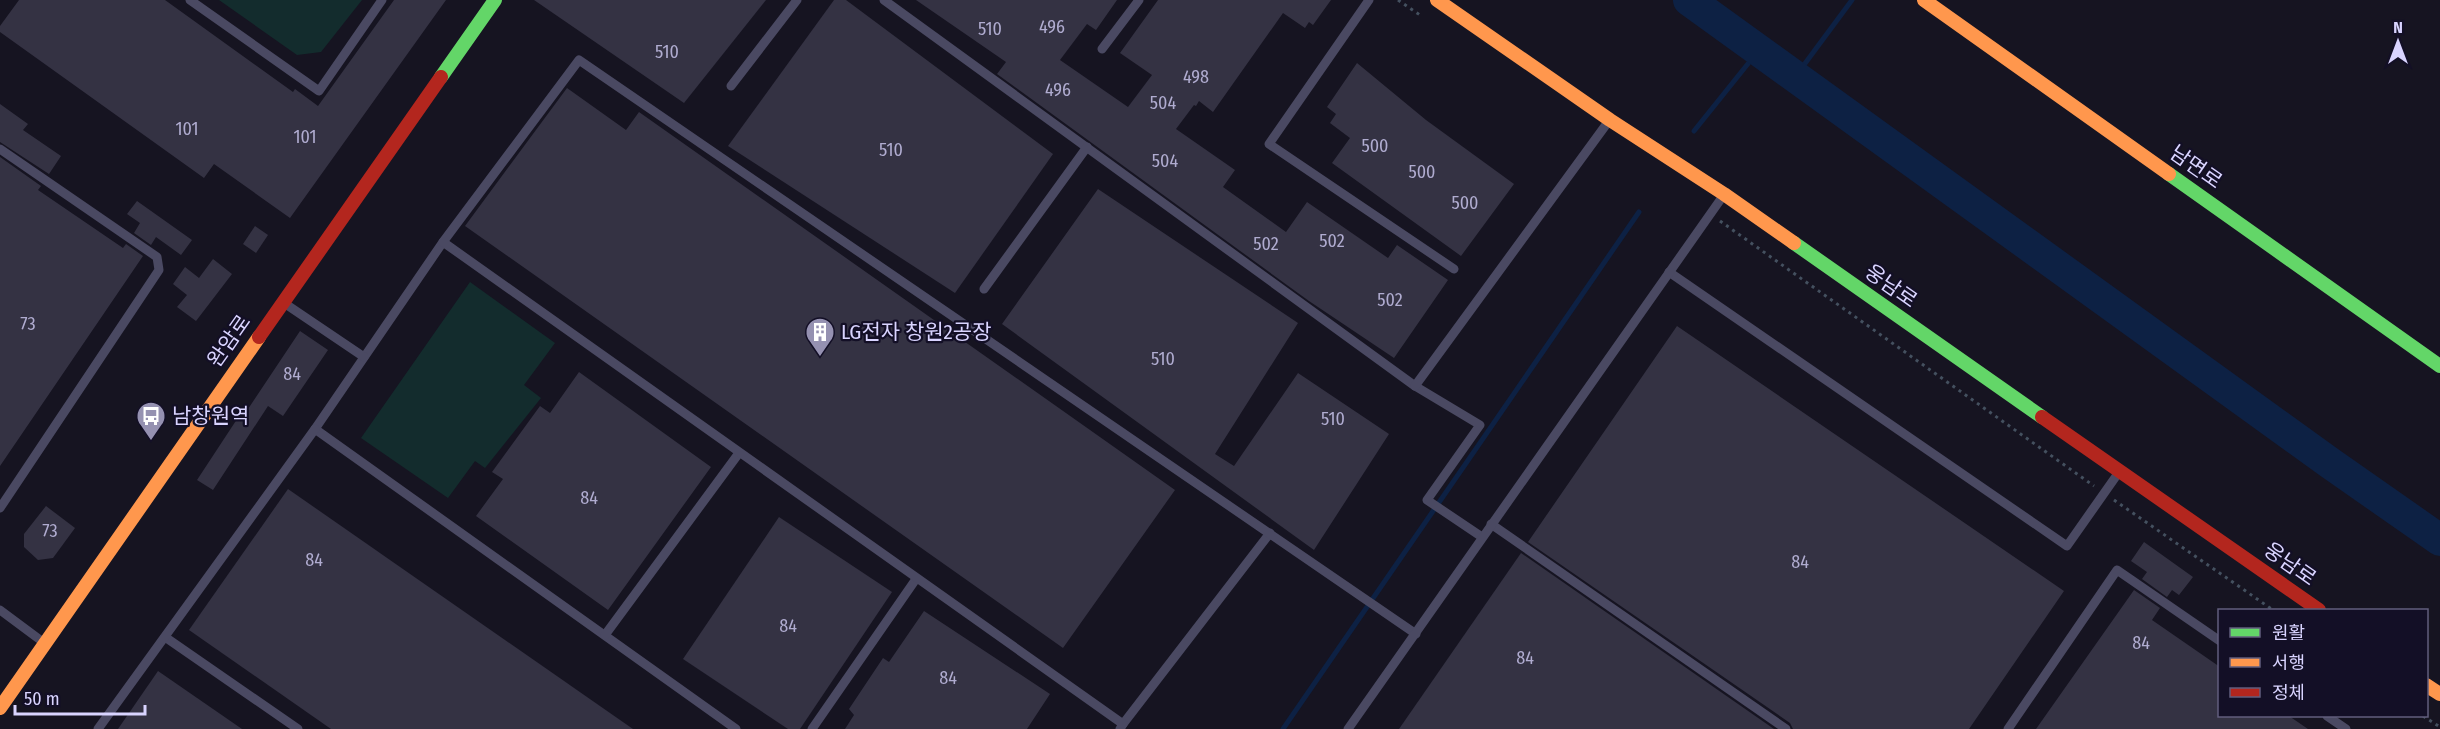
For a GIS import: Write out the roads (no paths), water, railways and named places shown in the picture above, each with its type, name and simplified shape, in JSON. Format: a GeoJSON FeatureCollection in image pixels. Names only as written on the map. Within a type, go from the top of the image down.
{"type":"FeatureCollection","features":[{"type":"Feature","properties":{"kind":"street","name":"완암로"},"geometry":{"type":"LineString","coordinates":[[0,708],[495,0]]}},
{"type":"Feature","properties":{"kind":"street","name":"웅남로"},"geometry":{"type":"LineString","coordinates":[[1437,0],[1610,120],[1724,194],[2318,609]]}},
{"type":"Feature","properties":{"kind":"street","name":"남면로"},"geometry":{"type":"LineString","coordinates":[[1925,1],[2440,366]]}},
{"type":"Feature","properties":{"kind":"lane"},"geometry":{"type":"LineString","coordinates":[[190,0],[319,91],[382,0]]}},
{"type":"Feature","properties":{"kind":"lane"},"geometry":{"type":"LineString","coordinates":[[731,86],[797,0]]}},
{"type":"Feature","properties":{"kind":"lane"},"geometry":{"type":"LineString","coordinates":[[884,0],[1415,386],[1480,425],[1427,500],[1482,537]]}},
{"type":"Feature","properties":{"kind":"lane"},"geometry":{"type":"LineString","coordinates":[[1102,49],[1139,0]]}},
{"type":"Feature","properties":{"kind":"lane"},"geometry":{"type":"LineString","coordinates":[[1369,0],[1269,144],[1454,269]]}},
{"type":"Feature","properties":{"kind":"lane"},"geometry":{"type":"LineString","coordinates":[[98,729],[315,429],[443,242],[579,60],[1416,634]]}},
{"type":"Feature","properties":{"kind":"lane"},"geometry":{"type":"LineString","coordinates":[[1415,386],[1610,120]]}},
{"type":"Feature","properties":{"kind":"lane"},"geometry":{"type":"LineString","coordinates":[[984,289],[1087,147]]}},
{"type":"Feature","properties":{"kind":"lane"},"geometry":{"type":"LineString","coordinates":[[0,149],[157,257],[159,270],[0,508]]}},
{"type":"Feature","properties":{"kind":"lane"},"geometry":{"type":"LineString","coordinates":[[1348,729],[1724,194]]}},
{"type":"Feature","properties":{"kind":"lane"},"geometry":{"type":"LineString","coordinates":[[443,242],[1121,727],[1270,533]]}},
{"type":"Feature","properties":{"kind":"lane"},"geometry":{"type":"LineString","coordinates":[[1669,272],[2067,546],[2119,472]]}},
{"type":"Feature","properties":{"kind":"lane"},"geometry":{"type":"LineString","coordinates":[[282,302],[364,357]]}},
{"type":"Feature","properties":{"kind":"lane"},"geometry":{"type":"LineString","coordinates":[[315,429],[736,729]]}},
{"type":"Feature","properties":{"kind":"lane"},"geometry":{"type":"LineString","coordinates":[[605,635],[740,453]]}},
{"type":"Feature","properties":{"kind":"lane"},"geometry":{"type":"LineString","coordinates":[[1491,524],[1786,729]]}},
{"type":"Feature","properties":{"kind":"lane"},"geometry":{"type":"LineString","coordinates":[[2008,729],[2116,570],[2218,640]]}},
{"type":"Feature","properties":{"kind":"lane"},"geometry":{"type":"LineString","coordinates":[[812,729],[916,579]]}},
{"type":"Feature","properties":{"kind":"lane"},"geometry":{"type":"LineString","coordinates":[[0,610],[45,644]]}},
{"type":"Feature","properties":{"kind":"lane"},"geometry":{"type":"LineString","coordinates":[[165,637],[298,729]]}},
{"type":"Feature","properties":{"kind":"lane"},"geometry":{"type":"LineString","coordinates":[[2328,717],[2346,729]]}},
{"type":"Feature","properties":{"kind":"waterway"},"geometry":{"type":"LineString","coordinates":[[1689,0],[2440,540]]}},
{"type":"Feature","properties":{"kind":"waterway"},"geometry":{"type":"LineString","coordinates":[[1795,77],[1852,0]]}},
{"type":"Feature","properties":{"kind":"waterway"},"geometry":{"type":"LineString","coordinates":[[1694,131],[1759,50]]}},
{"type":"Feature","properties":{"kind":"waterway"},"geometry":{"type":"LineString","coordinates":[[1283,729],[1639,212]]}},
{"type":"Feature","properties":{"kind":"place","name":"LG전자 창원2공장"},"geometry":{"type":"Point","coordinates":[820,358]}},
{"type":"Feature","properties":{"kind":"place","name":"남창원역"},"geometry":{"type":"Point","coordinates":[151,442]}}]}
